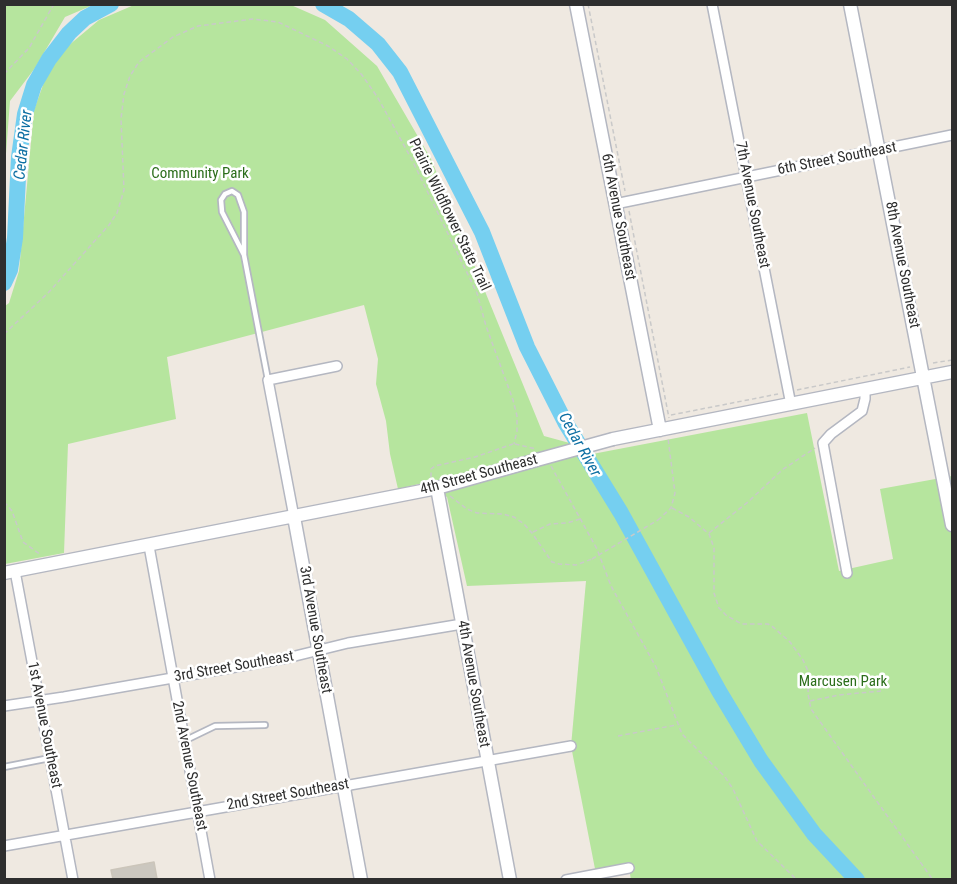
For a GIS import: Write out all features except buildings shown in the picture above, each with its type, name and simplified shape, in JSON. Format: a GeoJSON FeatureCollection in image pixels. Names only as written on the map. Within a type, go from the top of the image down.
{"type":"FeatureCollection","features":[{"type":"Feature","properties":{"kind":"street","name":"6th Avenue Southeast"},"geometry":{"type":"LineString","coordinates":[[576,4],[615,204],[665,429]]}},
{"type":"Feature","properties":{"kind":"street","name":"7th Avenue Southeast"},"geometry":{"type":"LineString","coordinates":[[712,4],[790,398]]}},
{"type":"Feature","properties":{"kind":"street","name":"8th Avenue Southeast"},"geometry":{"type":"LineString","coordinates":[[850,4],[952,525]]}},
{"type":"Feature","properties":{"kind":"street","name":"6th Street Southeast"},"geometry":{"type":"LineString","coordinates":[[615,204],[952,135]]}},
{"type":"Feature","properties":{"kind":"street"},"geometry":{"type":"LineString","coordinates":[[268,380],[337,366]]}},
{"type":"Feature","properties":{"kind":"street","name":"4th Street Southeast"},"geometry":{"type":"LineString","coordinates":[[10,572],[437,489],[537,457],[665,429],[790,398],[865,390],[952,372]]}},
{"type":"Feature","properties":{"kind":"street","name":"3rd Avenue Southeast"},"geometry":{"type":"LineString","coordinates":[[268,380],[361,879]]}},
{"type":"Feature","properties":{"kind":"street"},"geometry":{"type":"LineString","coordinates":[[847,573],[823,443],[831,434],[862,411],[865,390]]}},
{"type":"Feature","properties":{"kind":"street","name":"4th Avenue Southeast"},"geometry":{"type":"LineString","coordinates":[[437,489],[510,879]]}},
{"type":"Feature","properties":{"kind":"street","name":"2nd Avenue Southeast"},"geometry":{"type":"LineString","coordinates":[[149,546],[210,879]]}},
{"type":"Feature","properties":{"kind":"street","name":"1st Avenue Southeast"},"geometry":{"type":"LineString","coordinates":[[10,572],[39,700],[73,879]]}},
{"type":"Feature","properties":{"kind":"street","name":"3rd Street Southeast"},"geometry":{"type":"LineString","coordinates":[[4,706],[287,658],[462,624]]}},
{"type":"Feature","properties":{"kind":"street","name":"2nd Street Southeast"},"geometry":{"type":"LineString","coordinates":[[4,846],[571,746]]}},
{"type":"Feature","properties":{"kind":"street"},"geometry":{"type":"LineString","coordinates":[[566,879],[629,868]]}},
{"type":"Feature","properties":{"kind":"lane"},"geometry":{"type":"LineString","coordinates":[[244,255],[222,212],[221,200],[232,190],[238,195],[244,212],[244,255],[268,380]]}},
{"type":"Feature","properties":{"kind":"lane"},"geometry":{"type":"LineString","coordinates":[[184,741],[214,726],[265,725]]}},
{"type":"Feature","properties":{"kind":"lane"},"geometry":{"type":"LineString","coordinates":[[4,767],[50,759]]}},
{"type":"Feature","properties":{"kind":"path"},"geometry":{"type":"LineString","coordinates":[[4,74],[28,48],[54,4]]}},
{"type":"Feature","properties":{"kind":"path","name":"Prairie Wildflower State Trail"},"geometry":{"type":"LineString","coordinates":[[4,334],[48,293],[117,213],[124,190],[121,119],[124,94],[130,76],[139,62],[173,36],[198,26],[253,19],[278,22],[295,28],[347,59],[378,98],[412,160],[477,293],[486,326],[513,400],[517,417],[514,444]]}},
{"type":"Feature","properties":{"kind":"path"},"geometry":{"type":"LineString","coordinates":[[537,457],[535,448],[514,444],[475,458],[435,466],[430,473],[431,480],[437,489],[457,500],[467,509],[477,513],[503,514],[514,517],[532,533],[552,562],[576,565],[592,559],[658,520],[671,508],[675,493],[665,429],[670,415],[790,398],[921,365],[952,360]]}},
{"type":"Feature","properties":{"kind":"path"},"geometry":{"type":"LineString","coordinates":[[709,534],[782,470],[823,443]]}},
{"type":"Feature","properties":{"kind":"path"},"geometry":{"type":"LineString","coordinates":[[551,465],[597,549],[611,586],[656,667],[677,725],[687,740],[704,754],[725,777],[757,840],[797,879]]}},
{"type":"Feature","properties":{"kind":"path"},"geometry":{"type":"LineString","coordinates":[[4,502],[12,511],[23,542],[52,564]]}},
{"type":"Feature","properties":{"kind":"path"},"geometry":{"type":"LineString","coordinates":[[671,508],[689,517],[709,534],[714,548],[714,593],[719,608],[742,624],[768,624],[790,642],[807,667],[809,702],[816,718],[933,879]]}},
{"type":"Feature","properties":{"kind":"path"},"geometry":{"type":"LineString","coordinates":[[532,533],[550,524],[567,524],[580,518]]}},
{"type":"Feature","properties":{"kind":"path"},"geometry":{"type":"LineString","coordinates":[[809,702],[839,695],[881,691]]}},
{"type":"Feature","properties":{"kind":"path"},"geometry":{"type":"LineString","coordinates":[[618,736],[677,725]]}},
{"type":"Feature","properties":{"kind":"green space"},"geometry":{"type":"Polygon","coordinates":[[[5,4],[93,5],[65,17],[35,68],[10,101],[5,167],[5,4]]]}},
{"type":"Feature","properties":{"kind":"green space","name":"Community Park"},"geometry":{"type":"Polygon","coordinates":[[[134,5],[291,5],[325,20],[377,66],[431,159],[544,436],[577,445],[582,456],[807,413],[839,571],[893,559],[880,489],[952,476],[952,879],[631,880],[629,868],[596,874],[571,746],[586,581],[467,586],[447,497],[423,483],[398,489],[386,421],[376,384],[378,359],[364,305],[167,357],[176,419],[68,444],[64,553],[5,564],[5,306],[9,303],[19,271],[34,110],[47,74],[68,46],[99,20],[134,5]]]}},
{"type":"Feature","properties":{"kind":"waterway","name":"Cedar River"},"geometry":{"type":"LineString","coordinates":[[4,283],[10,270],[15,238],[19,157],[25,114],[34,85],[49,59],[69,33],[85,18],[111,4]]}},
{"type":"Feature","properties":{"kind":"waterway","name":"Cedar River"},"geometry":{"type":"LineString","coordinates":[[323,4],[349,19],[378,44],[400,72],[482,232],[527,347],[565,422],[621,513],[719,691],[761,761],[814,834],[857,880]]}},
{"type":"Feature","properties":{"kind":"park label","name":"Marcusen Park"},"geometry":{"type":"Point","coordinates":[843,682]}}]}
